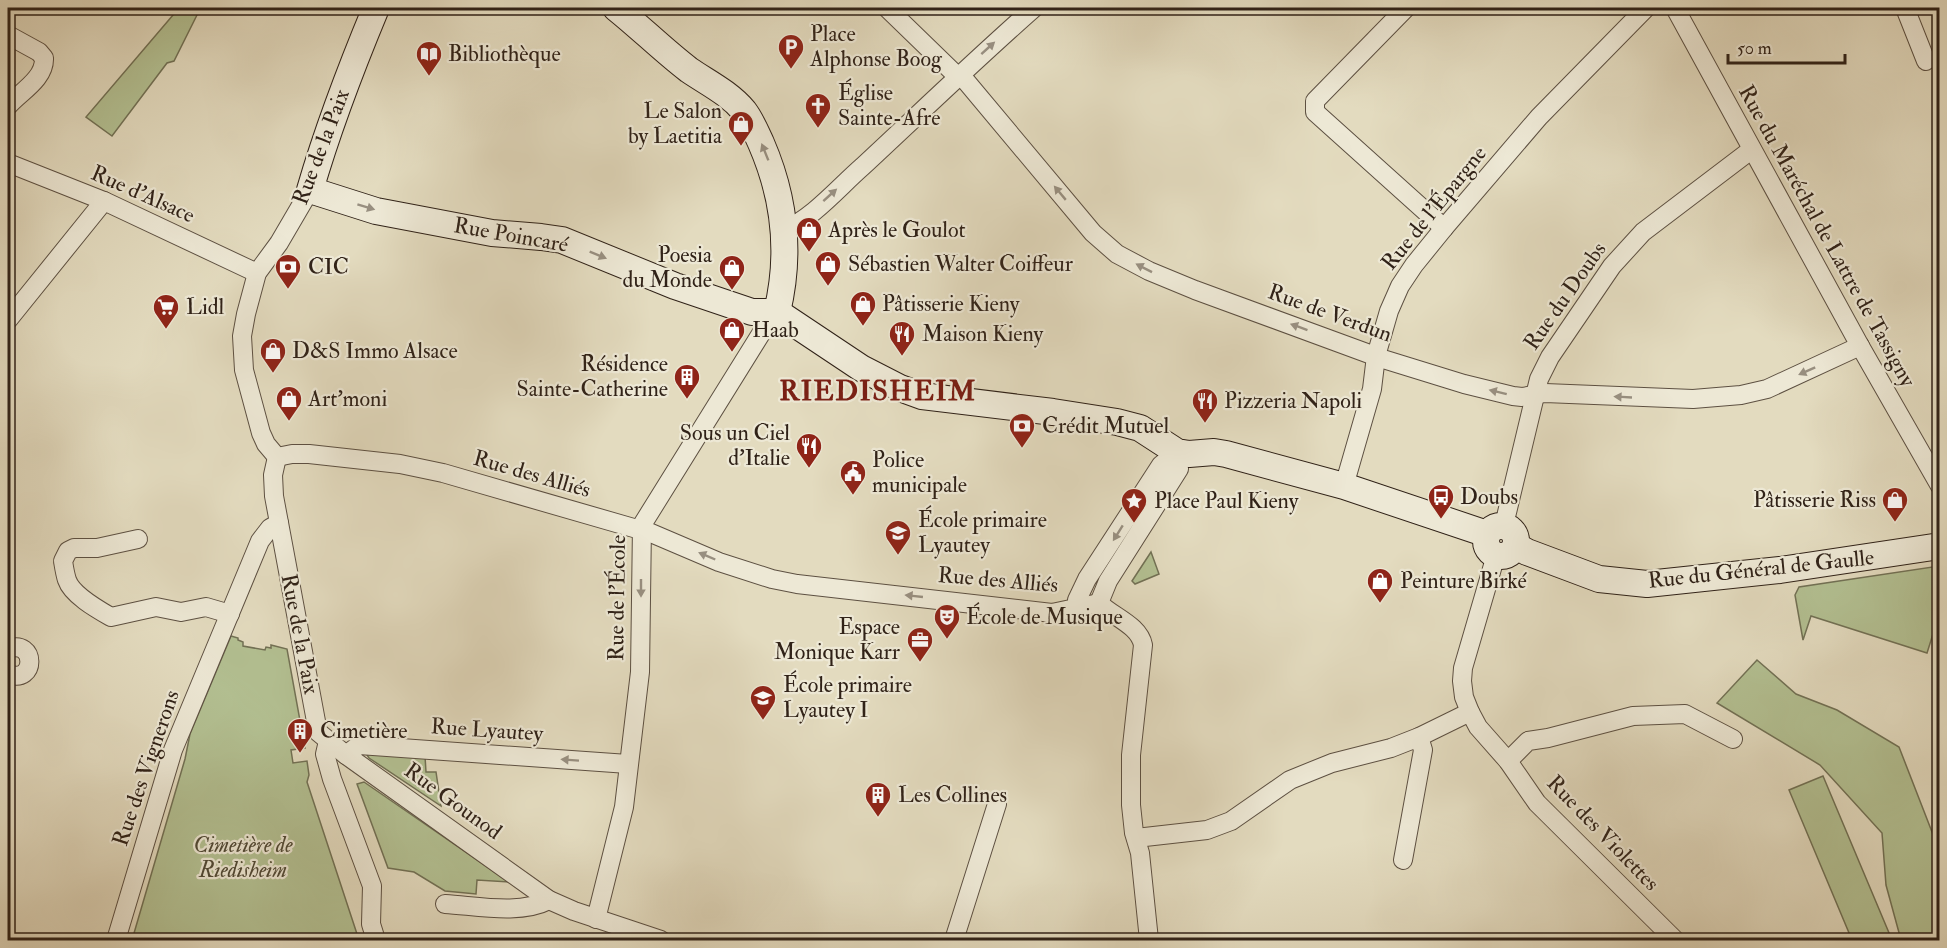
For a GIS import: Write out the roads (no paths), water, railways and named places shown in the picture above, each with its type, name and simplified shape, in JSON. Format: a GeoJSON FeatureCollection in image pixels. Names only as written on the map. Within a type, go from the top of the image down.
{"type":"FeatureCollection","features":[{"type":"Feature","properties":{"kind":"street","name":"Rue de la Paix"},"geometry":{"type":"LineString","coordinates":[[328,741],[318,732],[279,523],[273,487],[277,457],[261,434],[242,360],[242,336],[257,273],[279,243],[310,190],[339,99],[376,8]]}},
{"type":"Feature","properties":{"kind":"street"},"geometry":{"type":"LineString","coordinates":[[616,8],[691,71],[733,99],[745,112],[765,152],[780,197],[784,230],[784,284],[777,312],[861,368],[900,388],[922,396],[1117,422],[1140,428],[1177,452]]}},
{"type":"Feature","properties":{"kind":"street","name":"Rue de Verdun"},"geometry":{"type":"LineString","coordinates":[[887,8],[965,80],[1093,233],[1117,254],[1149,271],[1195,290],[1376,356],[1464,384],[1522,397],[1545,393],[1693,399],[1741,395],[1764,390],[1860,346]]}},
{"type":"Feature","properties":{"kind":"street"},"geometry":{"type":"LineString","coordinates":[[784,230],[795,225],[814,210],[906,127],[958,75],[1034,8]]}},
{"type":"Feature","properties":{"kind":"street"},"geometry":{"type":"LineString","coordinates":[[1406,8],[1316,101],[1315,112],[1444,228]]}},
{"type":"Feature","properties":{"kind":"street","name":"Rue de l'Épargne"},"geometry":{"type":"LineString","coordinates":[[1344,486],[1372,389],[1376,356],[1389,311],[1400,286],[1444,228],[1539,117],[1646,8]]}},
{"type":"Feature","properties":{"kind":"street","name":"Rue du Maréchal de Lattre de Tassigny"},"geometry":{"type":"LineString","coordinates":[[1675,8],[1860,346],[1940,486]]}},
{"type":"Feature","properties":{"kind":"street"},"geometry":{"type":"LineString","coordinates":[[1905,8],[1926,62]]}},
{"type":"Feature","properties":{"kind":"street"},"geometry":{"type":"LineString","coordinates":[[8,35],[39,52],[44,58],[45,66],[40,75],[8,106]]}},
{"type":"Feature","properties":{"kind":"street","name":"Rue du Doubs"},"geometry":{"type":"LineString","coordinates":[[1501,540],[1534,395],[1550,357],[1612,266],[1643,232],[1752,150]]}},
{"type":"Feature","properties":{"kind":"street","name":"Rue d'Alsace"},"geometry":{"type":"LineString","coordinates":[[8,163],[104,201],[257,273]]}},
{"type":"Feature","properties":{"kind":"street","name":"Rue Poincaré"},"geometry":{"type":"LineString","coordinates":[[310,190],[376,211],[501,234],[562,240],[675,286],[746,310],[777,312]]}},
{"type":"Feature","properties":{"kind":"street"},"geometry":{"type":"LineString","coordinates":[[8,320],[104,201]]}},
{"type":"Feature","properties":{"kind":"street","name":"Rue de l'École"},"geometry":{"type":"LineString","coordinates":[[596,919],[624,807],[640,672],[642,525],[767,324],[777,312]]}},
{"type":"Feature","properties":{"kind":"street"},"geometry":{"type":"LineString","coordinates":[[1149,940],[1140,853],[1131,806],[1131,755],[1142,638],[1136,630],[1099,603],[1108,581],[1179,469],[1177,452]]}},
{"type":"Feature","properties":{"kind":"street"},"geometry":{"type":"LineString","coordinates":[[1077,608],[1077,600],[1087,579],[1161,465],[1177,452]]}},
{"type":"Feature","properties":{"kind":"street","name":"Rue du Général de Gaulle"},"geometry":{"type":"LineString","coordinates":[[1177,452],[1226,454],[1344,486],[1501,540],[1599,579],[1647,584],[1771,572],[1940,546]]}},
{"type":"Feature","properties":{"kind":"street","name":"Rue des Alliés"},"geometry":{"type":"LineString","coordinates":[[277,457],[309,454],[400,464],[443,473],[641,530],[719,562],[797,584],[1052,613],[1099,603]]}},
{"type":"Feature","properties":{"kind":"street","name":"Rue de la Paix"},"geometry":{"type":"LineString","coordinates":[[230,614],[260,541],[270,528],[279,523]]}},
{"type":"Feature","properties":{"kind":"street"},"geometry":{"type":"LineString","coordinates":[[138,540],[97,548],[74,548],[68,551],[63,561],[67,582],[92,605],[111,617],[156,607],[181,612],[206,607],[230,614]]}},
{"type":"Feature","properties":{"kind":"street","name":"Rue des Violettes"},"geometry":{"type":"LineString","coordinates":[[1501,540],[1463,668],[1464,697],[1470,712],[1478,727],[1508,761],[1538,803],[1675,940]]}},
{"type":"Feature","properties":{"kind":"street","name":"Rue des Vignerons"},"geometry":{"type":"LineString","coordinates":[[116,940],[174,750],[230,614]]}},
{"type":"Feature","properties":{"kind":"street"},"geometry":{"type":"LineString","coordinates":[[8,649],[21,648],[28,654],[30,663],[26,672],[21,675],[8,674]]}},
{"type":"Feature","properties":{"kind":"street"},"geometry":{"type":"LineString","coordinates":[[1136,838],[1207,831],[1231,821],[1290,780],[1332,763],[1391,748],[1470,712]]}},
{"type":"Feature","properties":{"kind":"street"},"geometry":{"type":"LineString","coordinates":[[1508,761],[1528,741],[1633,717],[1685,714],[1733,739]]}},
{"type":"Feature","properties":{"kind":"street"},"geometry":{"type":"LineString","coordinates":[[1403,860],[1423,750],[1419,737]]}},
{"type":"Feature","properties":{"kind":"street"},"geometry":{"type":"LineString","coordinates":[[328,741],[325,754],[332,779],[372,886],[371,924],[376,940]]}},
{"type":"Feature","properties":{"kind":"street","name":"Rue Gounod"},"geometry":{"type":"LineString","coordinates":[[328,741],[549,900],[596,919],[661,940]]}},
{"type":"Feature","properties":{"kind":"street","name":"Rue Lyautey"},"geometry":{"type":"LineString","coordinates":[[346,755],[359,745],[628,765]]}},
{"type":"Feature","properties":{"kind":"street"},"geometry":{"type":"LineString","coordinates":[[954,940],[997,804]]}},
{"type":"Feature","properties":{"kind":"street"},"geometry":{"type":"LineString","coordinates":[[445,904],[522,908],[538,906],[549,900]]}},
{"type":"Feature","properties":{"kind":"place","name":"Place Alphonse Boog"},"geometry":{"type":"Point","coordinates":[791,70]}},
{"type":"Feature","properties":{"kind":"place","name":"Bibliothèque"},"geometry":{"type":"Point","coordinates":[429,77]}},
{"type":"Feature","properties":{"kind":"place","name":"Église Sainte-Afre"},"geometry":{"type":"Point","coordinates":[818,129]}},
{"type":"Feature","properties":{"kind":"place","name":"Le Salon by Laetitia"},"geometry":{"type":"Point","coordinates":[741,147]}},
{"type":"Feature","properties":{"kind":"place","name":"Après le Goulot"},"geometry":{"type":"Point","coordinates":[809,253]}},
{"type":"Feature","properties":{"kind":"place","name":"Sébastien Walter Coiffeur"},"geometry":{"type":"Point","coordinates":[828,287]}},
{"type":"Feature","properties":{"kind":"place","name":"CIC"},"geometry":{"type":"Point","coordinates":[288,290]}},
{"type":"Feature","properties":{"kind":"place","name":"Poesia du Monde"},"geometry":{"type":"Point","coordinates":[732,291]}},
{"type":"Feature","properties":{"kind":"place","name":"Pâtisserie Kieny"},"geometry":{"type":"Point","coordinates":[863,327]}},
{"type":"Feature","properties":{"kind":"place","name":"Lidl"},"geometry":{"type":"Point","coordinates":[166,330]}},
{"type":"Feature","properties":{"kind":"place","name":"Haab"},"geometry":{"type":"Point","coordinates":[732,353]}},
{"type":"Feature","properties":{"kind":"place","name":"Maison Kieny"},"geometry":{"type":"Point","coordinates":[902,357]}},
{"type":"Feature","properties":{"kind":"place","name":"D&S Immo Alsace"},"geometry":{"type":"Point","coordinates":[273,374]}},
{"type":"Feature","properties":{"kind":"place","name":"Résidence Sainte-Catherine"},"geometry":{"type":"Point","coordinates":[687,400]}},
{"type":"Feature","properties":{"kind":"place","name":"Art'moni"},"geometry":{"type":"Point","coordinates":[289,422]}},
{"type":"Feature","properties":{"kind":"place","name":"Pizzeria Napoli"},"geometry":{"type":"Point","coordinates":[1205,424]}},
{"type":"Feature","properties":{"kind":"place","name":"Crédit Mutuel"},"geometry":{"type":"Point","coordinates":[1022,449]}},
{"type":"Feature","properties":{"kind":"place","name":"Sous un Ciel d'Italie"},"geometry":{"type":"Point","coordinates":[809,469]}},
{"type":"Feature","properties":{"kind":"place","name":"Police municipale"},"geometry":{"type":"Point","coordinates":[853,496]}},
{"type":"Feature","properties":{"kind":"place","name":"Doubs"},"geometry":{"type":"Point","coordinates":[1441,520]}},
{"type":"Feature","properties":{"kind":"place","name":"Pâtisserie Riss"},"geometry":{"type":"Point","coordinates":[1895,523]}},
{"type":"Feature","properties":{"kind":"place","name":"Place Paul Kieny"},"geometry":{"type":"Point","coordinates":[1134,524]}},
{"type":"Feature","properties":{"kind":"place","name":"École primaire Lyautey"},"geometry":{"type":"Point","coordinates":[898,556]}},
{"type":"Feature","properties":{"kind":"place","name":"Peinture Birké"},"geometry":{"type":"Point","coordinates":[1380,604]}},
{"type":"Feature","properties":{"kind":"place","name":"École de Musique"},"geometry":{"type":"Point","coordinates":[947,640]}},
{"type":"Feature","properties":{"kind":"place","name":"Espace Monique Karr"},"geometry":{"type":"Point","coordinates":[920,663]}},
{"type":"Feature","properties":{"kind":"place","name":"École primaire Lyautey I"},"geometry":{"type":"Point","coordinates":[763,721]}},
{"type":"Feature","properties":{"kind":"place","name":"Cimetière"},"geometry":{"type":"Point","coordinates":[300,754]}},
{"type":"Feature","properties":{"kind":"place","name":"Les Collines"},"geometry":{"type":"Point","coordinates":[878,818]}},
{"type":"Feature","properties":{"kind":"district","name":"RIEDISHEIM"},"geometry":{"type":"Point","coordinates":[878,391]}},
{"type":"Feature","properties":{"kind":"park label","name":"Cimetière de Riedisheim"},"geometry":{"type":"Point","coordinates":[243,858]}}]}
